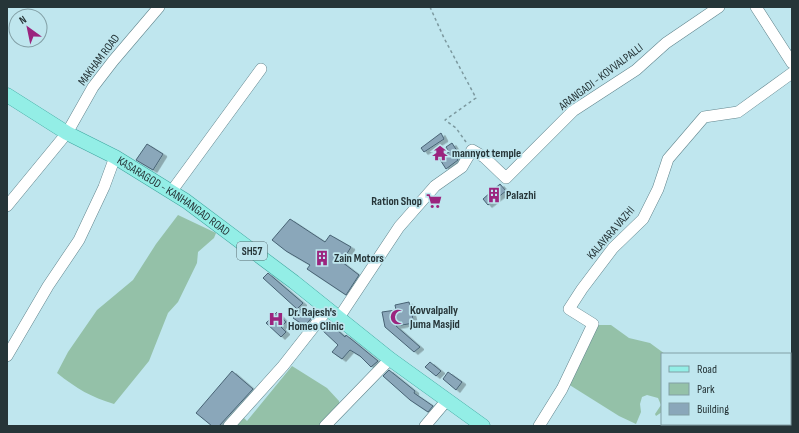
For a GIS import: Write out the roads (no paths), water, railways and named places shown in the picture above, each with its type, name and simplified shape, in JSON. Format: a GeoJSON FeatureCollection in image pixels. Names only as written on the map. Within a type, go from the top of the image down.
{"type":"FeatureCollection","features":[{"type":"Feature","properties":{"kind":"main road","name":"KASARAGOD - KANHANGAD ROAD"},"geometry":{"type":"LineString","coordinates":[[7,95],[67,133],[115,157],[186,201],[294,282],[333,315],[390,359],[483,426]]}},
{"type":"Feature","properties":{"kind":"street","name":"MAKHAM ROAD"},"geometry":{"type":"LineString","coordinates":[[7,206],[67,133],[93,87],[159,7]]}},
{"type":"Feature","properties":{"kind":"street","name":"ARANGADI - KOVVALPALLI"},"geometry":{"type":"LineString","coordinates":[[333,315],[399,227],[435,186],[462,167],[472,150],[484,158],[506,178],[573,111],[636,70],[666,43],[718,7]]}},
{"type":"Feature","properties":{"kind":"street"},"geometry":{"type":"LineString","coordinates":[[756,7],[792,63]]}},
{"type":"Feature","properties":{"kind":"street"},"geometry":{"type":"LineString","coordinates":[[171,192],[260,69]]}},
{"type":"Feature","properties":{"kind":"street","name":"KALAYARA VAZHI"},"geometry":{"type":"LineString","coordinates":[[539,426],[562,388],[593,324],[569,309],[613,248],[643,219],[658,189],[668,159],[704,117],[738,112],[792,73]]}},
{"type":"Feature","properties":{"kind":"street"},"geometry":{"type":"LineString","coordinates":[[8,354],[44,292],[79,240],[104,187],[115,157]]}},
{"type":"Feature","properties":{"kind":"street"},"geometry":{"type":"LineString","coordinates":[[228,426],[283,366],[333,315]]}},
{"type":"Feature","properties":{"kind":"street"},"geometry":{"type":"LineString","coordinates":[[325,426],[390,359]]}},
{"type":"Feature","properties":{"kind":"street"},"geometry":{"type":"LineString","coordinates":[[425,426],[447,400]]}},
{"type":"Feature","properties":{"kind":"place","name":"mannyot temple"},"geometry":{"type":"Point","coordinates":[440,153]}},
{"type":"Feature","properties":{"kind":"place","name":"Palazhi"},"geometry":{"type":"Point","coordinates":[494,195]}},
{"type":"Feature","properties":{"kind":"place","name":"Ration Shop"},"geometry":{"type":"Point","coordinates":[434,201]}},
{"type":"Feature","properties":{"kind":"place","name":"Zain Motors"},"geometry":{"type":"Point","coordinates":[322,258]}},
{"type":"Feature","properties":{"kind":"place","name":"Kovvalpally Juma Masjid"},"geometry":{"type":"Point","coordinates":[398,317]}},
{"type":"Feature","properties":{"kind":"place","name":"Dr. Rajesh's Homeo Clinic"},"geometry":{"type":"Point","coordinates":[276,319]}}]}
